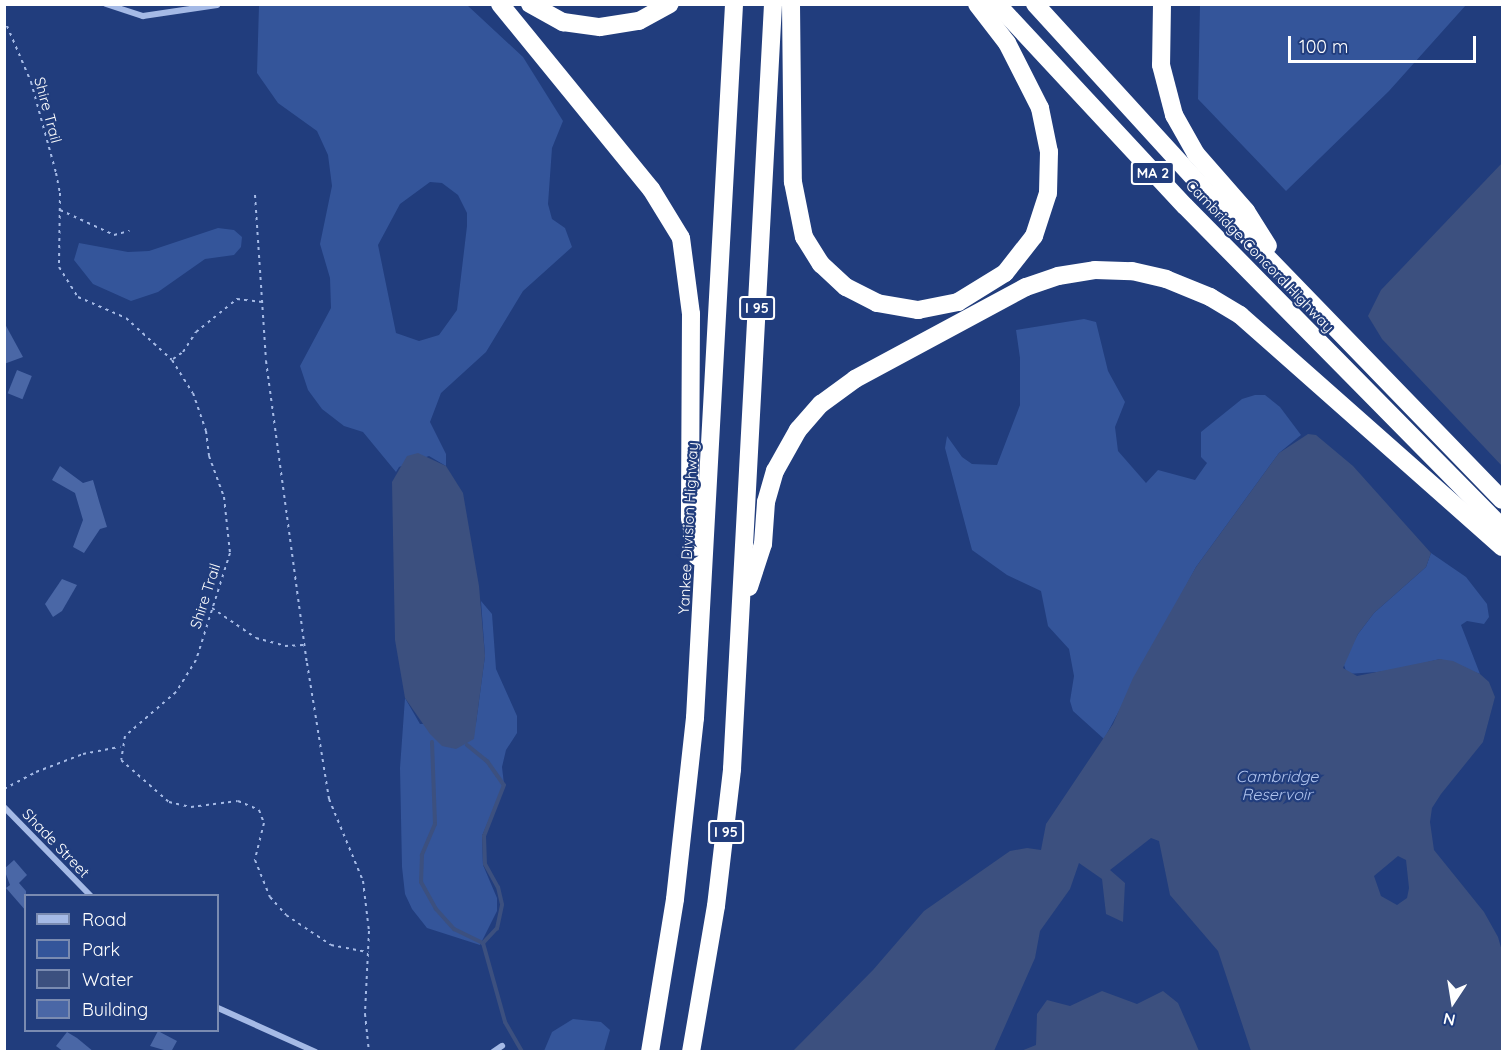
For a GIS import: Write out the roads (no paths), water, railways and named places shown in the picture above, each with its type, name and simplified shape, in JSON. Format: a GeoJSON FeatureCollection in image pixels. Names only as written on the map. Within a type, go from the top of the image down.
{"type":"FeatureCollection","features":[{"type":"Feature","properties":{"kind":"highway"},"geometry":{"type":"LineString","coordinates":[[500,4],[655,194],[681,238],[691,314],[690,518],[703,587]]}},
{"type":"Feature","properties":{"kind":"highway"},"geometry":{"type":"LineString","coordinates":[[530,4],[563,22],[600,27],[639,21],[670,4]]}},
{"type":"Feature","properties":{"kind":"highway","name":"Yankee Division Highway"},"geometry":{"type":"LineString","coordinates":[[650,1052],[681,854],[703,587],[734,4]]}},
{"type":"Feature","properties":{"kind":"highway","name":"I 95"},"geometry":{"type":"LineString","coordinates":[[691,1052],[728,815],[742,611],[773,4]]}},
{"type":"Feature","properties":{"kind":"highway"},"geometry":{"type":"LineString","coordinates":[[791,4],[793,182],[804,237],[829,273],[855,293],[887,306],[918,310],[958,302],[1005,273],[1034,236],[1048,193],[1049,152],[1040,108],[1007,43],[977,4]]}},
{"type":"Feature","properties":{"kind":"highway","name":"Cambridge Concord Highway"},"geometry":{"type":"LineString","coordinates":[[997,4],[1185,206],[1503,527]]}},
{"type":"Feature","properties":{"kind":"highway","name":"Cambridge Concord Highway"},"geometry":{"type":"LineString","coordinates":[[1035,4],[1291,283],[1503,500]]}},
{"type":"Feature","properties":{"kind":"highway"},"geometry":{"type":"LineString","coordinates":[[1162,4],[1161,65],[1174,115],[1192,148],[1246,211],[1291,283]]}},
{"type":"Feature","properties":{"kind":"highway"},"geometry":{"type":"LineString","coordinates":[[742,611],[763,544],[766,502],[773,477],[791,440],[821,404],[855,379],[1026,287],[1058,276],[1095,270],[1132,271],[1166,279],[1204,294],[1240,315],[1503,547]]}},
{"type":"Feature","properties":{"kind":"highway"},"geometry":{"type":"LineString","coordinates":[[1434,430],[1469,454],[1503,488]]}},
{"type":"Feature","properties":{"kind":"street"},"geometry":{"type":"LineString","coordinates":[[106,4],[143,16],[217,5]]}},
{"type":"Feature","properties":{"kind":"street","name":"Shade Street"},"geometry":{"type":"LineString","coordinates":[[4,807],[89,894]]}},
{"type":"Feature","properties":{"kind":"street"},"geometry":{"type":"LineString","coordinates":[[219,1008],[316,1052]]}},
{"type":"Feature","properties":{"kind":"street"},"geometry":{"type":"LineString","coordinates":[[493,1052],[502,1046]]}},
{"type":"Feature","properties":{"kind":"water"},"geometry":{"type":"Polygon","coordinates":[[[1502,163],[1502,466],[1382,339],[1368,316],[1381,290],[1502,163]]]}},
{"type":"Feature","properties":{"kind":"water","name":"Cambridge Reservoir"},"geometry":{"type":"Polygon","coordinates":[[[1308,434],[1316,435],[1353,466],[1431,553],[1426,567],[1374,613],[1358,634],[1343,668],[1357,676],[1440,659],[1453,661],[1480,674],[1489,682],[1495,697],[1483,742],[1441,794],[1432,808],[1430,822],[1434,850],[1484,912],[1498,937],[1502,951],[1502,1051],[1251,1051],[1218,951],[1170,895],[1159,841],[1151,838],[1110,870],[1125,883],[1123,922],[1106,914],[1102,879],[1079,863],[1070,889],[1040,931],[1035,958],[994,1051],[793,1051],[873,970],[924,911],[1010,851],[1027,848],[1041,850],[1046,824],[1113,724],[1133,678],[1196,567],[1279,453],[1308,434]],[[1398,856],[1374,876],[1381,896],[1397,905],[1407,898],[1409,888],[1406,860],[1398,856]]]}},
{"type":"Feature","properties":{"kind":"water"},"geometry":{"type":"Polygon","coordinates":[[[418,453],[446,466],[463,493],[479,586],[485,656],[474,739],[456,749],[442,746],[430,734],[405,698],[395,640],[392,482],[407,456],[418,453]]]}},
{"type":"Feature","properties":{"kind":"water"},"geometry":{"type":"Polygon","coordinates":[[[1102,991],[1137,1004],[1163,991],[1178,1003],[1199,1051],[1021,1051],[1036,1045],[1037,1014],[1047,1000],[1070,1006],[1102,991]]]}},
{"type":"Feature","properties":{"kind":"waterway"},"geometry":{"type":"LineString","coordinates":[[432,742],[435,824],[422,855],[421,882],[436,909],[454,929],[483,943]]}},
{"type":"Feature","properties":{"kind":"waterway"},"geometry":{"type":"LineString","coordinates":[[467,745],[487,761],[504,785],[484,836],[485,864],[498,887],[502,905],[497,928],[483,943],[505,1022],[522,1052]]}}]}
